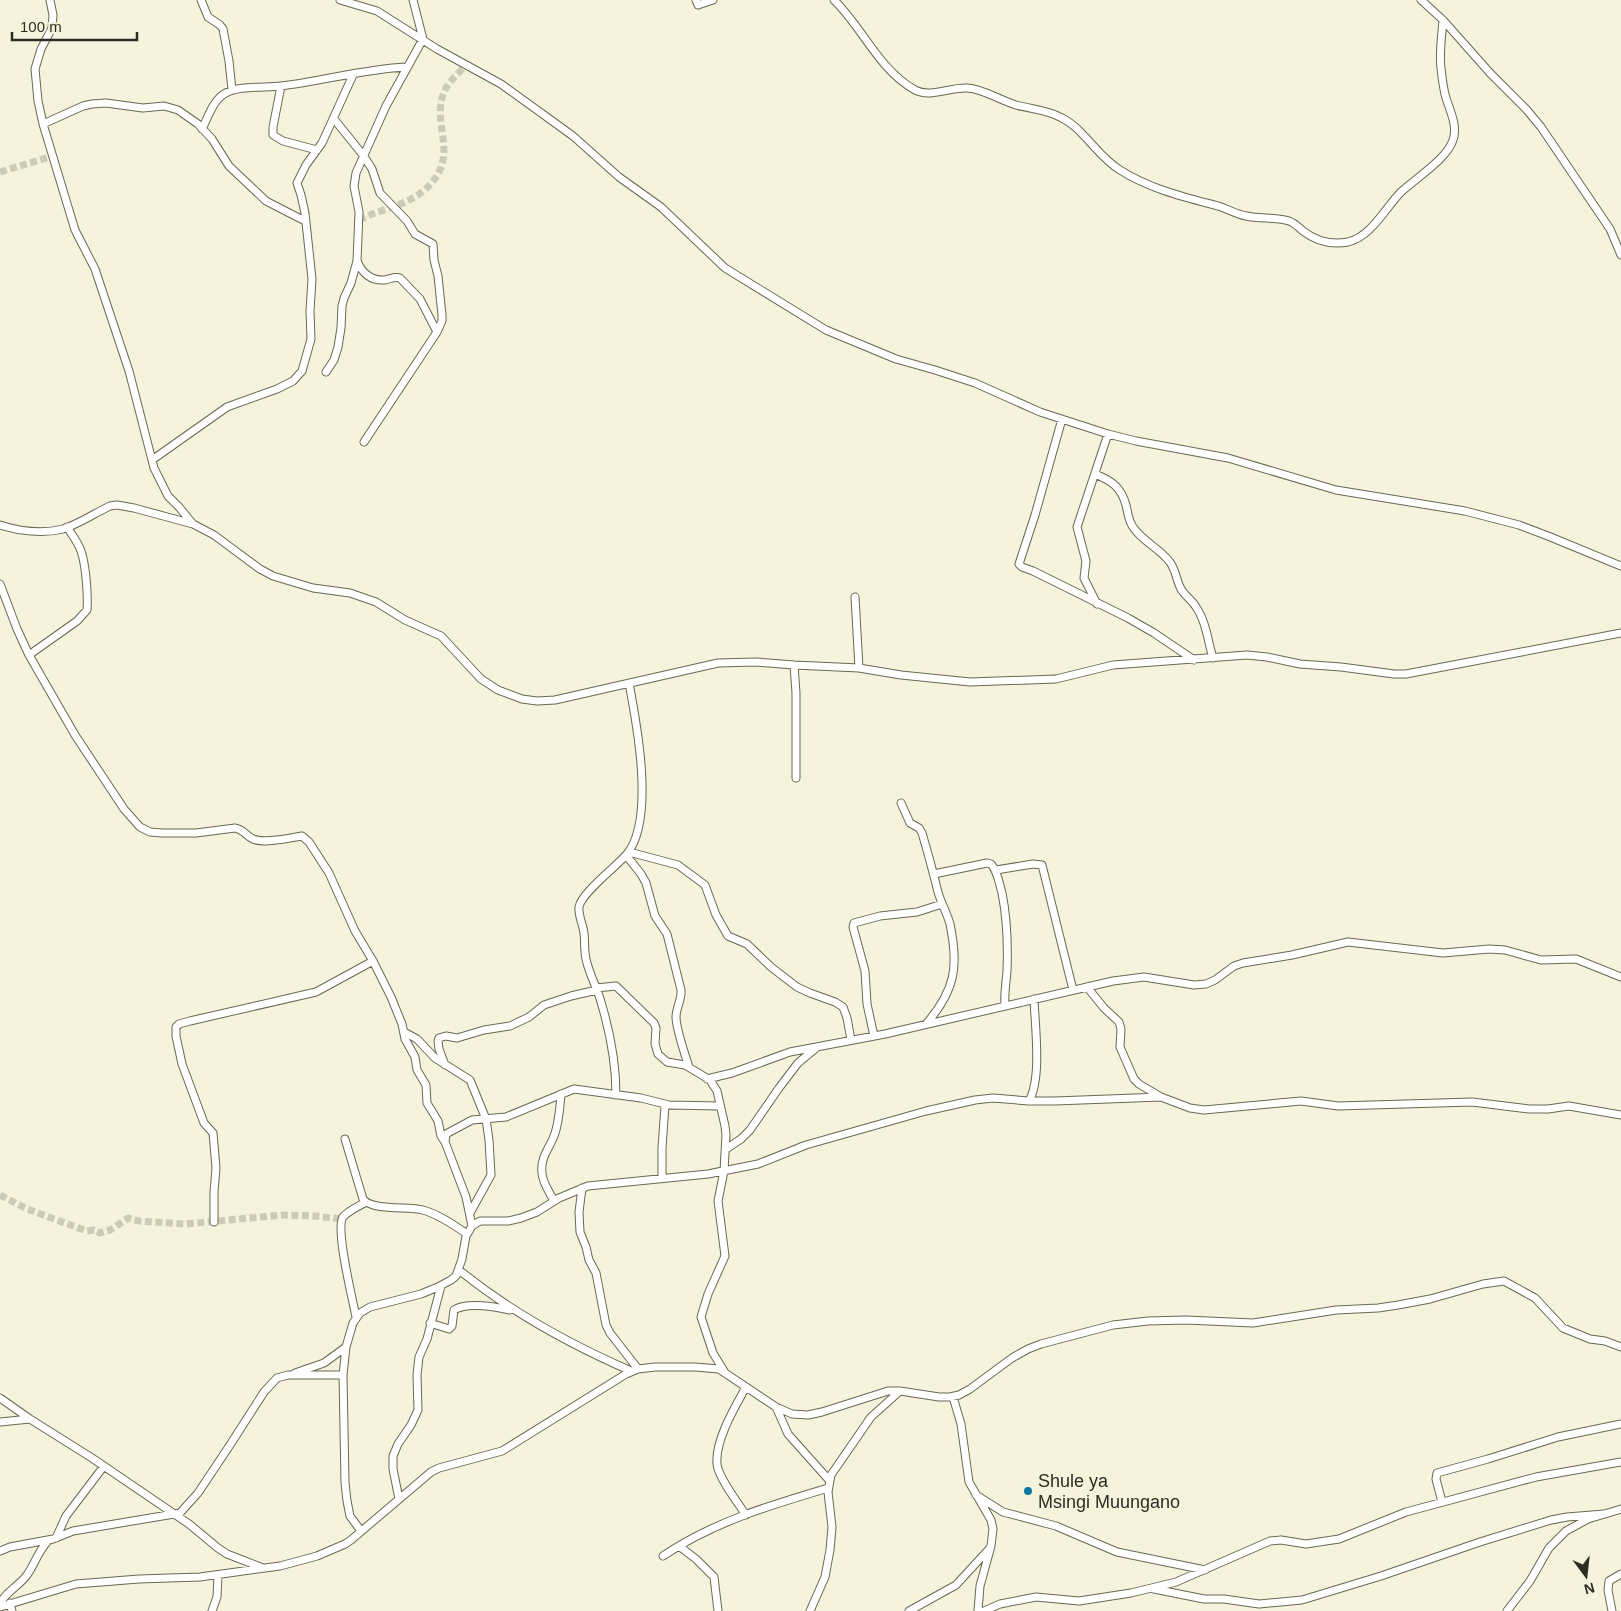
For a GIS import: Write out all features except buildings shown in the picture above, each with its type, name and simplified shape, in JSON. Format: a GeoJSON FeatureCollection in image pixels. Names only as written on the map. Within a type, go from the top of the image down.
{"type":"FeatureCollection","features":[{"type":"Feature","properties":{"kind":"street"},"geometry":{"type":"LineString","coordinates":[[50,0],[53,14],[52,28],[41,49],[35,69],[38,101],[43,124],[75,230],[95,269],[132,378],[157,477],[168,496],[193,524]]}},
{"type":"Feature","properties":{"kind":"street"},"geometry":{"type":"LineString","coordinates":[[201,0],[208,17],[223,28],[232,90]]}},
{"type":"Feature","properties":{"kind":"street"},"geometry":{"type":"LineString","coordinates":[[340,0],[377,12],[437,49],[501,84],[543,113],[583,144],[619,177],[660,207],[725,268],[826,330],[896,359],[975,383],[1040,412],[1108,434],[1228,458],[1336,490],[1465,511],[1518,525],[1621,566]]}},
{"type":"Feature","properties":{"kind":"street"},"geometry":{"type":"LineString","coordinates":[[326,372],[334,360],[338,347],[342,306],[357,261],[359,206],[354,179],[363,155],[406,67],[423,40],[413,0]]}},
{"type":"Feature","properties":{"kind":"street"},"geometry":{"type":"LineString","coordinates":[[696,0],[698,5],[713,0]]}},
{"type":"Feature","properties":{"kind":"street"},"geometry":{"type":"LineString","coordinates":[[834,0],[879,59],[914,89],[926,93],[956,88],[975,89],[1015,105],[1053,114],[1069,121],[1111,164],[1143,182],[1182,197],[1221,207],[1245,216],[1289,221],[1314,239],[1330,243],[1352,241],[1364,233],[1399,194],[1442,156],[1450,146],[1455,133],[1445,96],[1440,66],[1443,20]]}},
{"type":"Feature","properties":{"kind":"street"},"geometry":{"type":"LineString","coordinates":[[1421,0],[1443,20],[1541,127],[1610,229],[1621,254]]}},
{"type":"Feature","properties":{"kind":"street"},"geometry":{"type":"LineString","coordinates":[[202,129],[214,105],[224,94],[232,90],[281,86],[388,68],[406,67]]}},
{"type":"Feature","properties":{"kind":"street"},"geometry":{"type":"LineString","coordinates":[[152,460],[227,406],[293,381],[302,371],[311,340],[312,279],[302,195],[297,183],[334,119],[353,74]]}},
{"type":"Feature","properties":{"kind":"street"},"geometry":{"type":"LineString","coordinates":[[281,86],[272,127],[273,135],[283,141],[317,150]]}},
{"type":"Feature","properties":{"kind":"street"},"geometry":{"type":"LineString","coordinates":[[43,124],[83,106],[106,103],[142,108],[164,106],[178,110],[212,138],[229,166],[252,189],[270,204],[306,221]]}},
{"type":"Feature","properties":{"kind":"street"},"geometry":{"type":"LineString","coordinates":[[334,119],[372,169],[380,193],[406,221],[415,234],[433,244],[442,316],[437,332],[364,442]]}},
{"type":"Feature","properties":{"kind":"street"},"geometry":{"type":"LineString","coordinates":[[357,261],[362,272],[369,276],[383,280],[397,277],[405,282],[420,299],[437,332]]}},
{"type":"Feature","properties":{"kind":"street"},"geometry":{"type":"LineString","coordinates":[[1062,419],[1019,564],[1154,633],[1194,660]]}},
{"type":"Feature","properties":{"kind":"street"},"geometry":{"type":"LineString","coordinates":[[1097,604],[1084,578],[1086,561],[1077,527],[1108,434]]}},
{"type":"Feature","properties":{"kind":"street"},"geometry":{"type":"LineString","coordinates":[[1095,474],[1110,480],[1118,486],[1126,505],[1128,519],[1134,528],[1141,537],[1164,554],[1172,563],[1182,590],[1196,607],[1202,618],[1214,658]]}},
{"type":"Feature","properties":{"kind":"street"},"geometry":{"type":"LineString","coordinates":[[0,525],[35,531],[56,530],[67,527],[110,506],[117,505],[193,524],[214,535],[260,569],[273,576],[312,588],[344,592],[376,602],[404,620],[436,633],[445,640],[481,679],[513,696],[537,701],[555,700],[718,663],[756,662],[794,666],[859,668],[901,675],[970,682],[1056,678],[1113,665],[1248,655],[1300,664],[1406,674],[1621,633]]}},
{"type":"Feature","properties":{"kind":"street"},"geometry":{"type":"LineString","coordinates":[[29,655],[82,617],[87,610],[82,556],[78,543],[67,527]]}},
{"type":"Feature","properties":{"kind":"street"},"geometry":{"type":"LineString","coordinates":[[0,584],[16,629],[75,735],[124,809],[140,827],[146,831],[162,834],[196,833],[236,828],[255,840],[302,836],[317,853],[329,873],[355,931],[391,997],[405,1039],[415,1057],[417,1070],[426,1085],[427,1103],[438,1121],[441,1136],[466,1197],[472,1226]]}},
{"type":"Feature","properties":{"kind":"street"},"geometry":{"type":"LineString","coordinates":[[855,597],[859,668]]}},
{"type":"Feature","properties":{"kind":"street"},"geometry":{"type":"LineString","coordinates":[[794,666],[796,693],[796,778]]}},
{"type":"Feature","properties":{"kind":"street"},"geometry":{"type":"LineString","coordinates":[[616,1095],[614,1062],[602,1004],[585,957],[584,934],[579,907],[590,891],[627,853],[635,841],[640,820],[642,770],[630,684]]}},
{"type":"Feature","properties":{"kind":"street"},"geometry":{"type":"LineString","coordinates":[[901,803],[910,823],[921,830],[952,936],[954,955],[952,985],[944,1001],[927,1024]]}},
{"type":"Feature","properties":{"kind":"street"},"geometry":{"type":"LineString","coordinates":[[627,853],[678,866],[704,885],[716,915],[728,936],[747,944],[771,967],[797,987],[843,1007],[851,1040]]}},
{"type":"Feature","properties":{"kind":"street"},"geometry":{"type":"LineString","coordinates":[[627,853],[646,883],[654,916],[667,934],[681,990],[681,999],[676,1012],[677,1023],[689,1067]]}},
{"type":"Feature","properties":{"kind":"street"},"geometry":{"type":"LineString","coordinates":[[934,874],[988,863],[996,870],[1004,902],[1006,921],[1007,973],[1004,1006]]}},
{"type":"Feature","properties":{"kind":"street"},"geometry":{"type":"LineString","coordinates":[[996,870],[1033,864],[1042,865],[1073,990]]}},
{"type":"Feature","properties":{"kind":"street"},"geometry":{"type":"LineString","coordinates":[[874,1036],[867,1004],[865,971],[853,927],[854,923],[880,916],[917,912],[942,904]]}},
{"type":"Feature","properties":{"kind":"street"},"geometry":{"type":"LineString","coordinates":[[707,1078],[738,1071],[777,1056],[820,1045],[874,1036],[1130,977],[1144,977],[1194,985],[1206,984],[1215,980],[1234,966],[1243,963],[1292,956],[1348,942],[1443,953],[1490,949],[1505,950],[1541,960],[1576,959],[1621,977]]}},
{"type":"Feature","properties":{"kind":"street"},"geometry":{"type":"LineString","coordinates":[[214,1222],[216,1168],[213,1133],[204,1123],[182,1064],[176,1027],[190,1020],[316,992],[373,961]]}},
{"type":"Feature","properties":{"kind":"street"},"geometry":{"type":"LineString","coordinates":[[445,1065],[438,1049],[439,1038],[446,1036],[458,1038],[484,1030],[510,1026],[544,1005],[597,989],[616,986],[654,1023],[656,1028],[656,1050],[662,1058],[667,1062],[689,1067],[707,1078],[717,1091],[726,1135],[724,1171],[718,1203],[725,1256],[708,1294],[701,1317],[712,1353],[724,1372]]}},
{"type":"Feature","properties":{"kind":"street"},"geometry":{"type":"LineString","coordinates":[[1087,986],[1104,1008],[1119,1022],[1121,1029],[1120,1047],[1134,1079],[1161,1097],[1190,1108],[1204,1110],[1300,1101],[1338,1106],[1472,1102],[1529,1109],[1569,1106],[1621,1115]]}},
{"type":"Feature","properties":{"kind":"street"},"geometry":{"type":"LineString","coordinates":[[1029,1101],[1035,1076],[1034,999]]}},
{"type":"Feature","properties":{"kind":"street"},"geometry":{"type":"LineString","coordinates":[[404,1032],[417,1039],[432,1055],[445,1065],[472,1082],[486,1118],[491,1176],[470,1213]]}},
{"type":"Feature","properties":{"kind":"street"},"geometry":{"type":"LineString","coordinates":[[726,1149],[750,1130],[798,1063],[820,1045]]}},
{"type":"Feature","properties":{"kind":"street"},"geometry":{"type":"LineString","coordinates":[[445,1142],[446,1134],[464,1123],[472,1120],[506,1117],[574,1089],[641,1098],[665,1105],[720,1106]]}},
{"type":"Feature","properties":{"kind":"street"},"geometry":{"type":"LineString","coordinates":[[554,1202],[543,1178],[542,1166],[544,1154],[558,1124],[561,1094]]}},
{"type":"Feature","properties":{"kind":"street"},"geometry":{"type":"LineString","coordinates":[[361,1530],[353,1521],[347,1501],[343,1375],[346,1347],[356,1318],[370,1307],[420,1294],[451,1280],[458,1270],[467,1234],[472,1226],[482,1221],[508,1221],[521,1218],[537,1212],[582,1188],[596,1184],[724,1171],[758,1164],[806,1145],[955,1103],[993,1098],[1029,1101],[1161,1097]]}},
{"type":"Feature","properties":{"kind":"street"},"geometry":{"type":"LineString","coordinates":[[662,1178],[665,1105]]}},
{"type":"Feature","properties":{"kind":"street"},"geometry":{"type":"LineString","coordinates":[[345,1139],[363,1199],[366,1202],[386,1207],[423,1210],[452,1224],[467,1234]]}},
{"type":"Feature","properties":{"kind":"street"},"geometry":{"type":"LineString","coordinates":[[582,1188],[579,1227],[589,1260],[596,1272],[606,1325],[634,1370]]}},
{"type":"Feature","properties":{"kind":"street"},"geometry":{"type":"LineString","coordinates":[[356,1318],[340,1225],[344,1216],[366,1202]]}},
{"type":"Feature","properties":{"kind":"street"},"geometry":{"type":"LineString","coordinates":[[458,1270],[513,1310],[589,1353],[634,1370],[695,1367],[724,1372],[776,1407],[792,1414],[808,1415],[822,1412],[888,1391],[953,1397],[970,1389],[1012,1358],[1028,1349],[1114,1325],[1148,1320],[1253,1323],[1336,1310],[1378,1308],[1430,1299],[1504,1281],[1535,1298],[1563,1328],[1582,1336],[1621,1347]]}},
{"type":"Feature","properties":{"kind":"street"},"geometry":{"type":"LineString","coordinates":[[399,1499],[393,1469],[393,1456],[418,1410],[417,1375],[419,1357],[427,1339],[441,1286]]}},
{"type":"Feature","properties":{"kind":"street"},"geometry":{"type":"LineString","coordinates":[[430,1323],[450,1329],[454,1310],[460,1307],[486,1306],[513,1310]]}},
{"type":"Feature","properties":{"kind":"street"},"geometry":{"type":"LineString","coordinates":[[0,1551],[10,1547],[52,1539],[73,1531],[175,1515],[182,1511],[202,1486],[264,1392],[277,1378],[324,1363],[346,1347]]}},
{"type":"Feature","properties":{"kind":"street"},"geometry":{"type":"LineString","coordinates":[[104,1466],[77,1500],[52,1539],[42,1549],[28,1574],[18,1585],[6,1593],[0,1605],[11,1607],[76,1584],[218,1575],[263,1569],[317,1556],[345,1544],[431,1472],[439,1468],[502,1451],[634,1370]]}},
{"type":"Feature","properties":{"kind":"street"},"geometry":{"type":"LineString","coordinates":[[288,1375],[343,1375]]}},
{"type":"Feature","properties":{"kind":"street"},"geometry":{"type":"LineString","coordinates":[[746,1387],[725,1430],[717,1463],[728,1488],[746,1515]]}},
{"type":"Feature","properties":{"kind":"street"},"geometry":{"type":"LineString","coordinates":[[810,1611],[825,1577],[830,1550],[832,1527],[828,1488],[829,1480],[871,1417],[900,1391]]}},
{"type":"Feature","properties":{"kind":"street"},"geometry":{"type":"LineString","coordinates":[[953,1397],[961,1424],[969,1482],[991,1520],[993,1529],[991,1546],[980,1586],[978,1611]]}},
{"type":"Feature","properties":{"kind":"street"},"geometry":{"type":"LineString","coordinates":[[0,1398],[104,1466],[227,1554],[263,1569]]}},
{"type":"Feature","properties":{"kind":"street"},"geometry":{"type":"LineString","coordinates":[[776,1407],[788,1434],[829,1480]]}},
{"type":"Feature","properties":{"kind":"street"},"geometry":{"type":"LineString","coordinates":[[0,1422],[30,1419]]}},
{"type":"Feature","properties":{"kind":"street"},"geometry":{"type":"LineString","coordinates":[[1442,1502],[1436,1480],[1437,1473],[1558,1437],[1621,1424]]}},
{"type":"Feature","properties":{"kind":"street"},"geometry":{"type":"LineString","coordinates":[[984,1611],[1000,1604],[1036,1597],[1051,1597],[1070,1601],[1089,1600],[1151,1588],[1176,1582],[1270,1541],[1281,1540],[1306,1544],[1339,1539],[1406,1512],[1442,1502],[1536,1477],[1621,1462]]}},
{"type":"Feature","properties":{"kind":"street"},"geometry":{"type":"LineString","coordinates":[[663,1556],[716,1526],[777,1503],[828,1488]]}},
{"type":"Feature","properties":{"kind":"street"},"geometry":{"type":"LineString","coordinates":[[976,1495],[1003,1512],[1056,1526],[1117,1552],[1168,1564],[1206,1570]]}},
{"type":"Feature","properties":{"kind":"street"},"geometry":{"type":"LineString","coordinates":[[1507,1611],[1522,1593],[1549,1548],[1557,1540],[1574,1526],[1621,1509],[1621,1513]]}},
{"type":"Feature","properties":{"kind":"street"},"geometry":{"type":"LineString","coordinates":[[1151,1588],[1209,1600],[1224,1598],[1259,1604],[1302,1600],[1314,1598],[1551,1520],[1604,1514]]}},
{"type":"Feature","properties":{"kind":"street"},"geometry":{"type":"LineString","coordinates":[[679,1546],[692,1555],[714,1577],[718,1611]]}},
{"type":"Feature","properties":{"kind":"street"},"geometry":{"type":"LineString","coordinates":[[909,1611],[956,1585],[991,1546]]}},
{"type":"Feature","properties":{"kind":"street"},"geometry":{"type":"LineString","coordinates":[[1612,1611],[1608,1590],[1609,1581],[1621,1574]]}},
{"type":"Feature","properties":{"kind":"street"},"geometry":{"type":"LineString","coordinates":[[212,1611],[217,1596],[218,1575]]}},
{"type":"Feature","properties":{"kind":"tunnel"},"geometry":{"type":"LineString","coordinates":[[359,220],[415,197],[434,179],[441,167],[444,155],[441,118],[444,92],[451,81],[466,65]]}},
{"type":"Feature","properties":{"kind":"tunnel"},"geometry":{"type":"LineString","coordinates":[[0,172],[53,156]]}},
{"type":"Feature","properties":{"kind":"tunnel"},"geometry":{"type":"LineString","coordinates":[[0,1195],[27,1209],[87,1231],[94,1230],[100,1233],[110,1230],[128,1218],[139,1221],[185,1224],[282,1215],[342,1219]]}},
{"type":"Feature","properties":{"kind":"place","name":"Shule ya Msingi Muungano"},"geometry":{"type":"Point","coordinates":[1028,1491]}}]}
